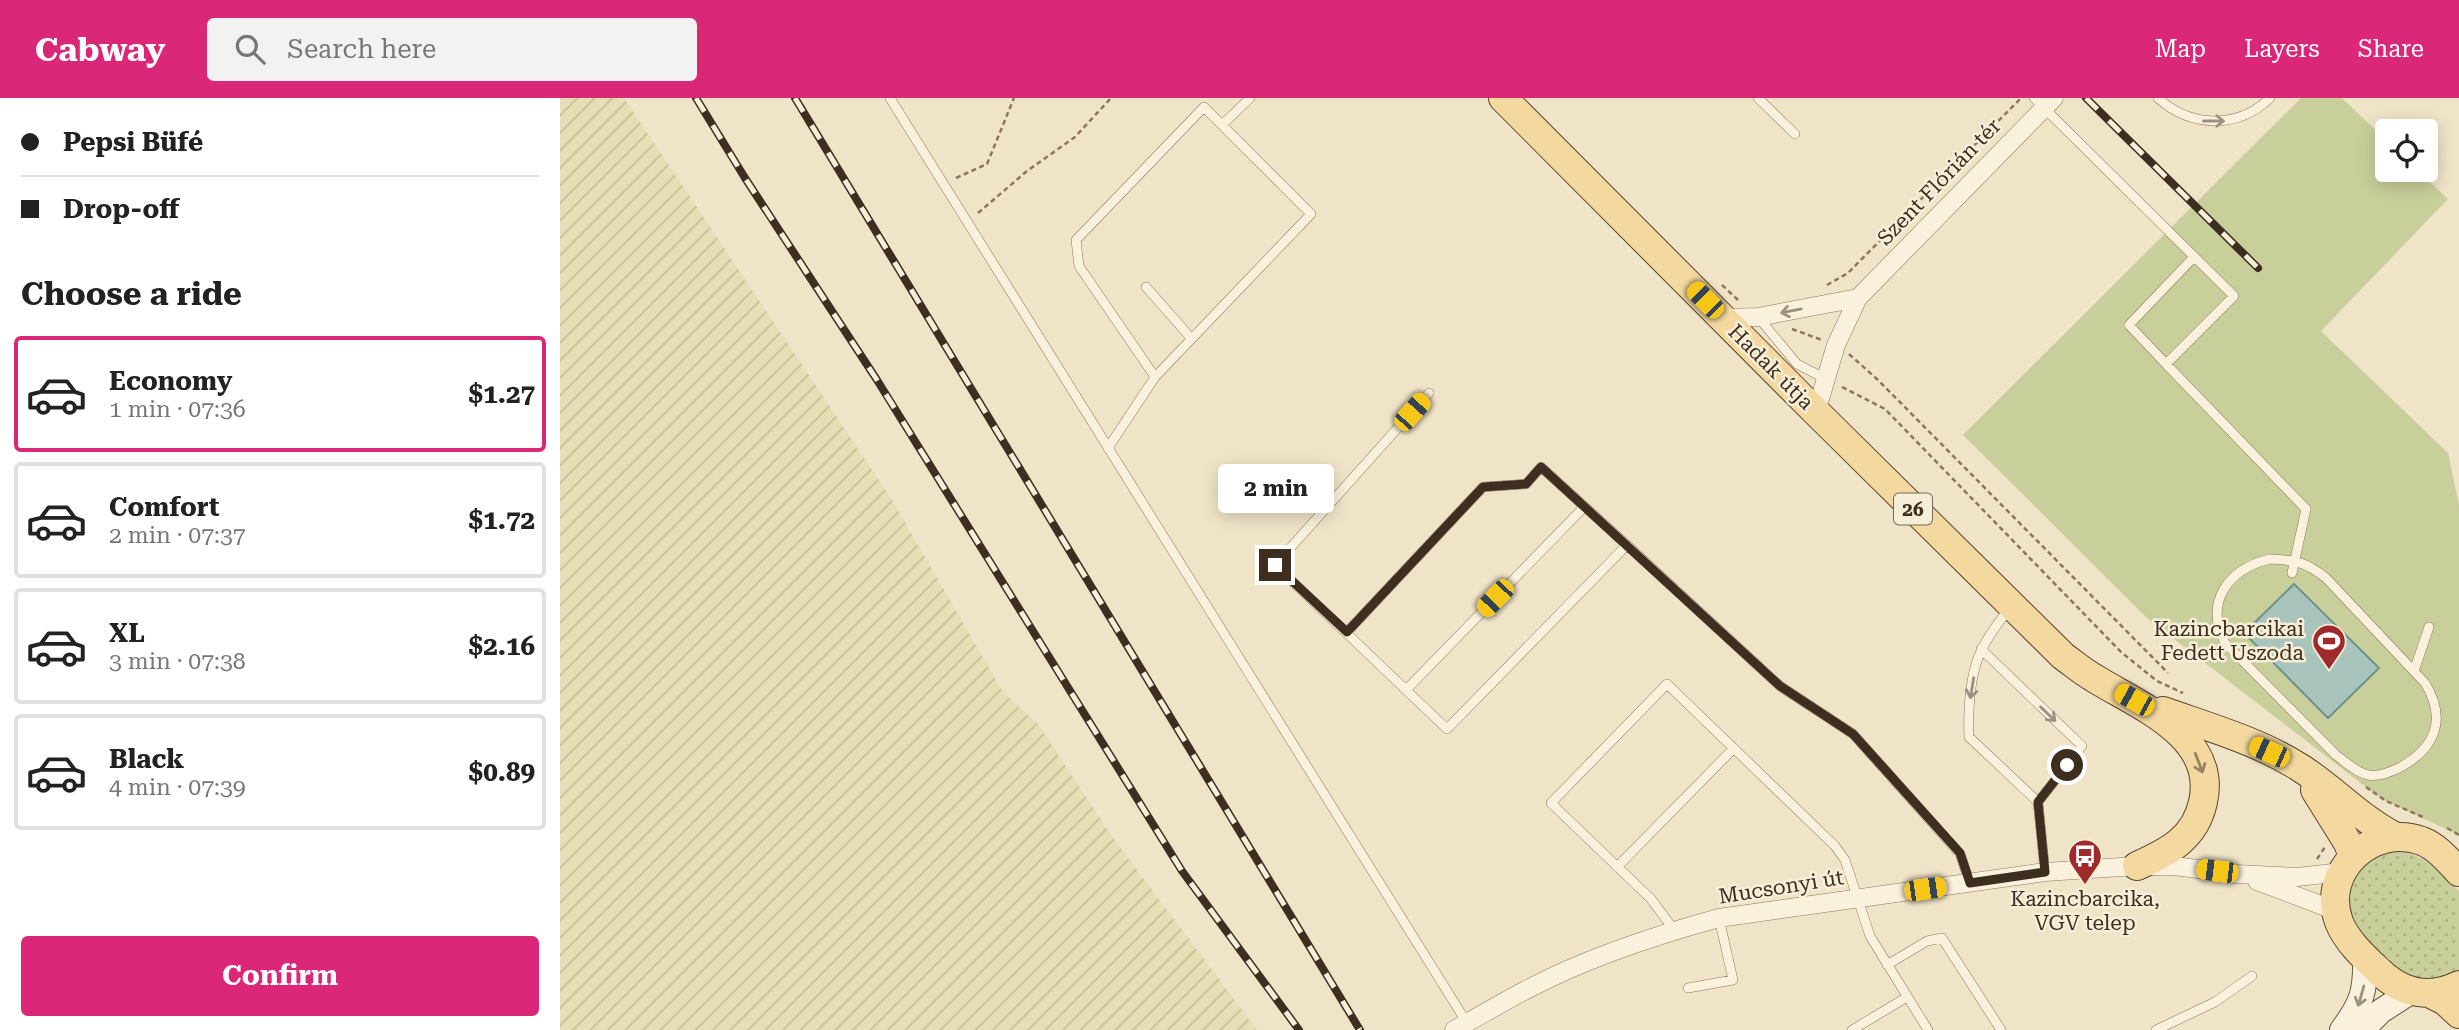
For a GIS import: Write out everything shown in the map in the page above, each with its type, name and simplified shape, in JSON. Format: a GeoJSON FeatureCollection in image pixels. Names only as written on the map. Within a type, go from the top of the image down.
{"type":"FeatureCollection","features":[{"type":"Feature","properties":{"kind":"main road","name":"Hadak útja"},"geometry":{"type":"LineString","coordinates":[[1503,98],[2011,606]]}},
{"type":"Feature","properties":{"kind":"main road","name":"26"},"geometry":{"type":"LineString","coordinates":[[2011,606],[2063,656],[2093,678],[2134,700],[2244,740],[2299,767],[2364,817],[2396,837],[2425,842],[2436,849],[2459,872]]}},
{"type":"Feature","properties":{"kind":"main road"},"geometry":{"type":"LineString","coordinates":[[2134,700],[2174,728],[2190,743],[2201,766],[2205,784],[2199,816],[2186,836],[2166,853],[2137,866]]}},
{"type":"Feature","properties":{"kind":"main road","name":"26"},"geometry":{"type":"LineString","coordinates":[[2299,767],[2348,843],[2347,864]]}},
{"type":"Feature","properties":{"kind":"main road"},"geometry":{"type":"LineString","coordinates":[[2396,837],[2376,841],[2347,864],[2335,898],[2337,915],[2345,934],[2391,982],[2445,1001],[2459,1014]]}},
{"type":"Feature","properties":{"kind":"main road"},"geometry":{"type":"LineString","coordinates":[[2342,1030],[2358,1008],[2365,982],[2365,957]]}},
{"type":"Feature","properties":{"kind":"main road"},"geometry":{"type":"LineString","coordinates":[[2362,1030],[2381,1011],[2421,992],[2459,985]]}},
{"type":"Feature","properties":{"kind":"street","name":"Szent Flórián tér"},"geometry":{"type":"LineString","coordinates":[[1816,412],[1836,345],[1858,298],[2044,101]]}},
{"type":"Feature","properties":{"kind":"street"},"geometry":{"type":"LineString","coordinates":[[1723,318],[1758,317],[1858,298]]}},
{"type":"Feature","properties":{"kind":"street"},"geometry":{"type":"LineString","coordinates":[[2237,874],[2312,877],[2347,864]]}},
{"type":"Feature","properties":{"kind":"street","name":"Mucsonyi út"},"geometry":{"type":"LineString","coordinates":[[1458,1028],[1526,989],[1557,975],[1674,930],[1719,918],[2045,872],[2137,866],[2188,867],[2237,874]]}},
{"type":"Feature","properties":{"kind":"street"},"geometry":{"type":"LineString","coordinates":[[2237,874],[2326,907],[2337,915]]}},
{"type":"Feature","properties":{"kind":"lane"},"geometry":{"type":"LineString","coordinates":[[890,98],[1108,448],[1458,1028]]}},
{"type":"Feature","properties":{"kind":"lane"},"geometry":{"type":"LineString","coordinates":[[1222,125],[1250,98]]}},
{"type":"Feature","properties":{"kind":"lane"},"geometry":{"type":"LineString","coordinates":[[1758,98],[1795,134]]}},
{"type":"Feature","properties":{"kind":"lane"},"geometry":{"type":"LineString","coordinates":[[2158,98],[2179,113],[2201,121],[2228,121],[2250,115],[2270,98]]}},
{"type":"Feature","properties":{"kind":"lane"},"geometry":{"type":"LineString","coordinates":[[2044,101],[2234,296],[2166,364]]}},
{"type":"Feature","properties":{"kind":"lane"},"geometry":{"type":"LineString","coordinates":[[1108,448],[1155,377],[1311,214],[1204,107],[1076,240],[1079,266],[1155,377]]}},
{"type":"Feature","properties":{"kind":"lane"},"geometry":{"type":"LineString","coordinates":[[2194,257],[2129,325],[2306,509],[2292,573]]}},
{"type":"Feature","properties":{"kind":"lane"},"geometry":{"type":"LineString","coordinates":[[1146,288],[1191,338]]}},
{"type":"Feature","properties":{"kind":"lane"},"geometry":{"type":"LineString","coordinates":[[1758,317],[1797,364],[1826,379]]}},
{"type":"Feature","properties":{"kind":"lane"},"geometry":{"type":"LineString","coordinates":[[1429,393],[1275,565],[1447,729],[1627,545]]}},
{"type":"Feature","properties":{"kind":"lane"},"geometry":{"type":"LineString","coordinates":[[1347,632],[1483,487],[1526,484],[1541,467],[1780,686],[1853,734],[1960,853],[1970,883]]}},
{"type":"Feature","properties":{"kind":"lane"},"geometry":{"type":"LineString","coordinates":[[1406,690],[1584,507]]}},
{"type":"Feature","properties":{"kind":"lane"},"geometry":{"type":"LineString","coordinates":[[2270,559],[2295,560],[2313,568],[2326,578],[2414,671],[2435,700],[2437,722],[2431,740],[2422,752],[2388,774],[2369,775],[2353,768],[2336,755],[2225,643],[2217,628],[2217,608],[2228,582],[2255,563],[2270,559]]}},
{"type":"Feature","properties":{"kind":"lane"},"geometry":{"type":"LineString","coordinates":[[2011,606],[1981,649],[1970,693],[1969,737],[2038,802],[2045,872]]}},
{"type":"Feature","properties":{"kind":"lane"},"geometry":{"type":"LineString","coordinates":[[2414,671],[2429,627]]}},
{"type":"Feature","properties":{"kind":"lane"},"geometry":{"type":"LineString","coordinates":[[1981,649],[2082,746],[2038,802]]}},
{"type":"Feature","properties":{"kind":"lane"},"geometry":{"type":"LineString","coordinates":[[1674,930],[1651,899],[1551,803],[1667,684],[1835,846],[1845,860],[1870,936],[1928,1030]]}},
{"type":"Feature","properties":{"kind":"lane"},"geometry":{"type":"LineString","coordinates":[[1617,866],[1734,748]]}},
{"type":"Feature","properties":{"kind":"lane"},"geometry":{"type":"LineString","coordinates":[[1688,988],[1733,980],[1719,918]]}},
{"type":"Feature","properties":{"kind":"lane"},"geometry":{"type":"LineString","coordinates":[[1888,965],[1927,941],[1942,939],[2001,1030]]}},
{"type":"Feature","properties":{"kind":"lane"},"geometry":{"type":"LineString","coordinates":[[2156,1030],[2215,1002],[2252,976]]}},
{"type":"Feature","properties":{"kind":"lane"},"geometry":{"type":"LineString","coordinates":[[1852,1030],[1907,997]]}},
{"type":"Feature","properties":{"kind":"path"},"geometry":{"type":"LineString","coordinates":[[943,183],[987,164],[1014,98]]}},
{"type":"Feature","properties":{"kind":"path"},"geometry":{"type":"LineString","coordinates":[[1823,288],[1847,273],[2021,98]]}},
{"type":"Feature","properties":{"kind":"path"},"geometry":{"type":"LineString","coordinates":[[967,222],[1027,171],[1075,137],[1109,99]]}},
{"type":"Feature","properties":{"kind":"path"},"geometry":{"type":"LineString","coordinates":[[1758,317],[1836,345],[1855,358],[2168,673]]}},
{"type":"Feature","properties":{"kind":"path"},"geometry":{"type":"LineString","coordinates":[[1826,379],[1885,409],[2121,652],[2157,681],[2185,694]]}},
{"type":"Feature","properties":{"kind":"shaded area"},"geometry":{"type":"Polygon","coordinates":[[[560,98],[624,98],[892,500],[1003,692],[1038,724],[1111,835],[1257,1030],[560,1030],[560,98]]]}},
{"type":"Feature","properties":{"kind":"green space"},"geometry":{"type":"Polygon","coordinates":[[[2301,98],[2342,98],[2375,130],[2375,182],[2430,182],[2448,199],[2321,331],[2448,453],[2459,505],[2459,835],[2386,801],[2371,791],[2147,618],[1963,435],[2301,98]]]}},
{"type":"Feature","properties":{"kind":"green space"},"geometry":{"type":"Polygon","coordinates":[[[2398,851],[2425,860],[2459,891],[2459,971],[2447,978],[2424,980],[2403,971],[2366,938],[2354,922],[2349,897],[2357,875],[2375,859],[2398,851]]]}},
{"type":"Feature","properties":{"kind":"water"},"geometry":{"type":"Polygon","coordinates":[[[2294,584],[2379,668],[2328,718],[2244,633],[2294,584]]]}},
{"type":"Feature","properties":{"kind":"railway"},"geometry":{"type":"LineString","coordinates":[[696,98],[877,380],[1182,871],[1299,1030]]}},
{"type":"Feature","properties":{"kind":"railway"},"geometry":{"type":"LineString","coordinates":[[795,98],[1360,1030]]}},
{"type":"Feature","properties":{"kind":"railway"},"geometry":{"type":"LineString","coordinates":[[2086,98],[2258,268]]}},
{"type":"Feature","properties":{"kind":"place","name":"Kazincbarcikai Fedett Uszoda"},"geometry":{"type":"Point","coordinates":[2329,671]}},
{"type":"Feature","properties":{"kind":"place","name":"Kazincbarcika, VGV telep"},"geometry":{"type":"Point","coordinates":[2085,886]}},
{"type":"Feature","properties":{"kind":"route"},"geometry":{"type":"LineString","coordinates":[[1275,565],[1347,632],[1483,487],[1526,484],[1541,467],[1780,686],[1853,734],[1960,853],[1970,883],[2045,872],[2038,802],[2067,765]]}}]}
